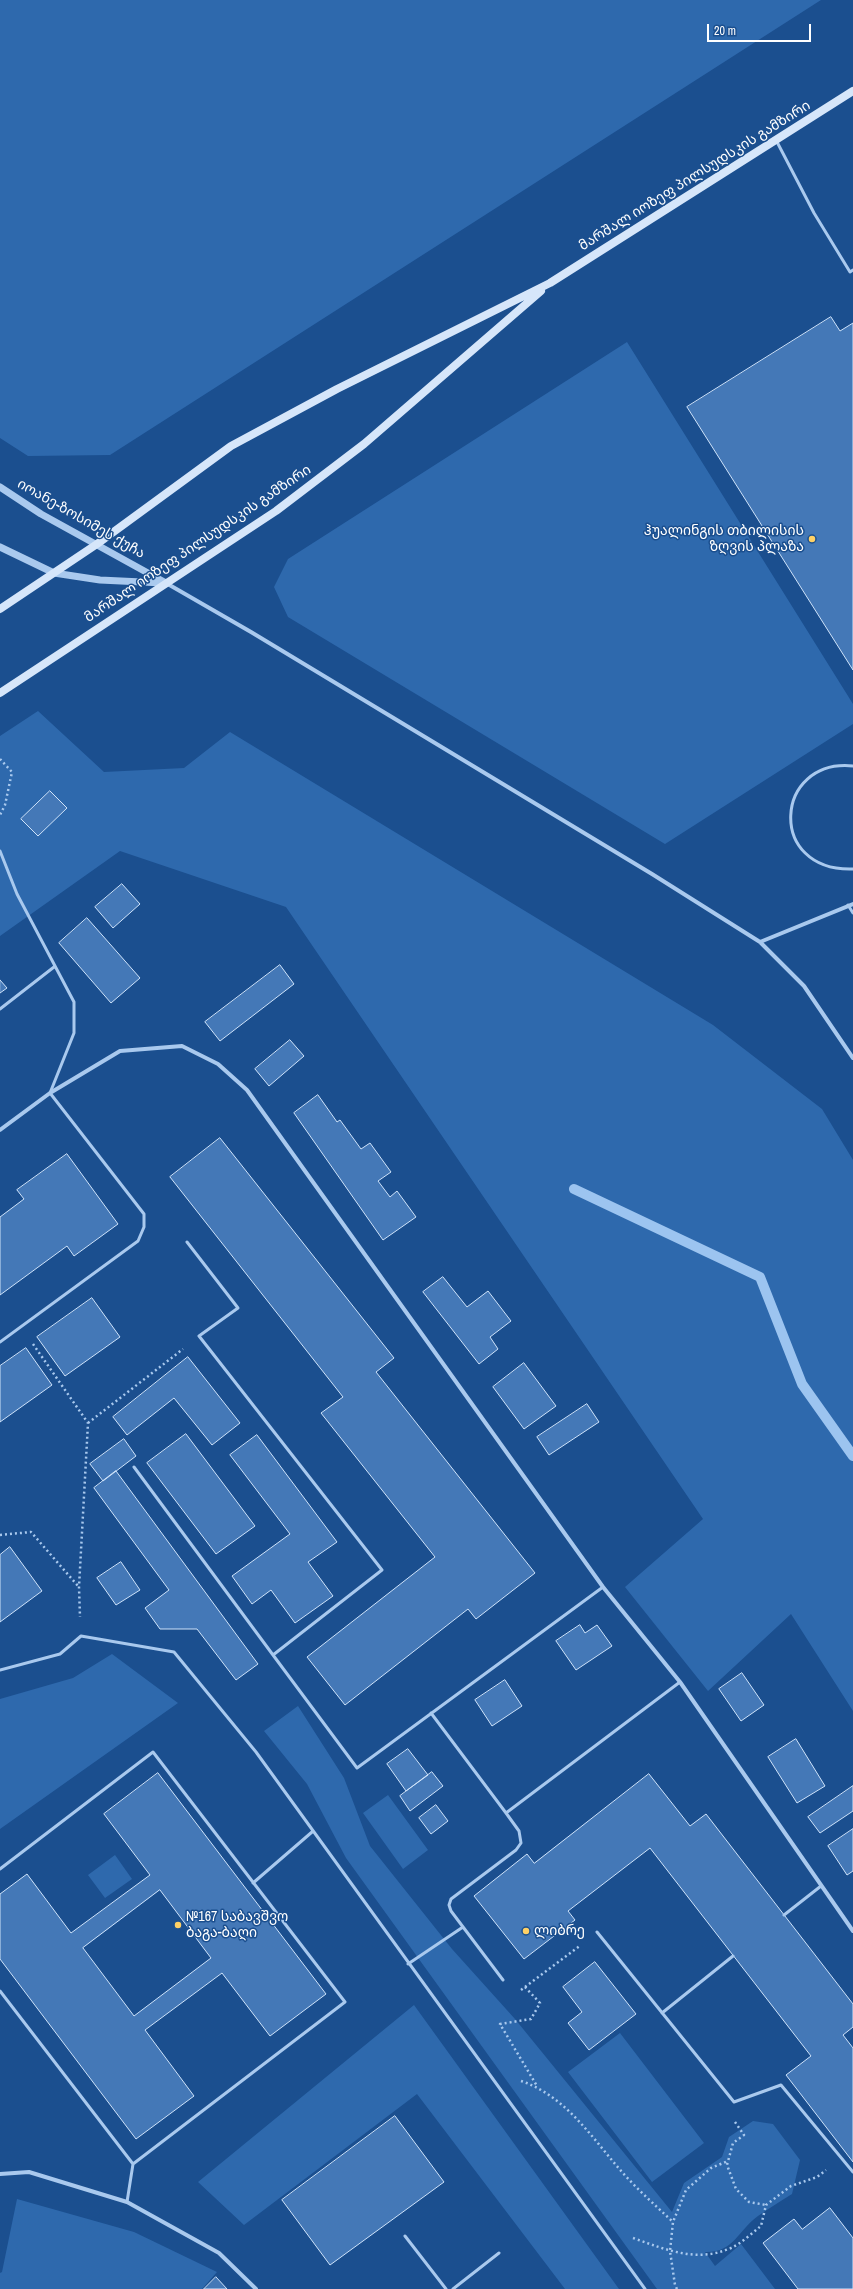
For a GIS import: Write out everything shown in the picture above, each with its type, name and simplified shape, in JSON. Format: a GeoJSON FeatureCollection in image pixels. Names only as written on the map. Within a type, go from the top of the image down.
{"type":"FeatureCollection","features":[{"type":"Feature","properties":{"kind":"main road","name":"მარშალ იოზეფ პილსუდსკის გამზირი"},"geometry":{"type":"LineString","coordinates":[[0,609],[97,544],[231,446],[337,389],[550,283],[853,91]]}},
{"type":"Feature","properties":{"kind":"main road","name":"მარშალ იოზეფ პილსუდსკის გამზირი"},"geometry":{"type":"LineString","coordinates":[[0,694],[276,511],[364,444],[550,283]]}},
{"type":"Feature","properties":{"kind":"street","name":"იოანე-ზოსიმეს ქუჩა"},"geometry":{"type":"LineString","coordinates":[[0,487],[41,514],[166,583]]}},
{"type":"Feature","properties":{"kind":"street","name":"იოანე-ზოსიმეს ქუჩა"},"geometry":{"type":"LineString","coordinates":[[0,547],[54,573],[100,580],[166,583]]}},
{"type":"Feature","properties":{"kind":"street"},"geometry":{"type":"LineString","coordinates":[[166,583],[292,656],[652,874],[760,942],[804,986],[853,1058]]}},
{"type":"Feature","properties":{"kind":"street"},"geometry":{"type":"LineString","coordinates":[[760,942],[805,925],[853,904]]}},
{"type":"Feature","properties":{"kind":"street"},"geometry":{"type":"LineString","coordinates":[[0,1130],[50,1092],[120,1051],[182,1046],[218,1064],[247,1090],[603,1587],[680,1682],[853,1931]]}},
{"type":"Feature","properties":{"kind":"street"},"geometry":{"type":"LineString","coordinates":[[0,2174],[29,2172],[127,2202],[219,2253],[256,2289]]}},
{"type":"Feature","properties":{"kind":"lane"},"geometry":{"type":"LineString","coordinates":[[776,140],[814,214],[850,272],[853,270]]}},
{"type":"Feature","properties":{"kind":"lane"},"geometry":{"type":"LineString","coordinates":[[853,766],[840,765],[823,769],[808,778],[797,791],[791,807],[791,824],[796,841],[806,855],[820,865],[837,870],[853,869]]}},
{"type":"Feature","properties":{"kind":"lane"},"geometry":{"type":"LineString","coordinates":[[0,851],[17,894],[54,967],[74,1002],[74,1033],[50,1092],[144,1214],[144,1226],[138,1241],[0,1342]]}},
{"type":"Feature","properties":{"kind":"lane"},"geometry":{"type":"LineString","coordinates":[[848,905],[853,913]]}},
{"type":"Feature","properties":{"kind":"lane"},"geometry":{"type":"LineString","coordinates":[[0,1009],[54,967]]}},
{"type":"Feature","properties":{"kind":"lane"},"geometry":{"type":"LineString","coordinates":[[187,1242],[238,1308],[199,1336],[382,1570],[273,1655]]}},
{"type":"Feature","properties":{"kind":"lane"},"geometry":{"type":"LineString","coordinates":[[134,1467],[357,1768],[603,1587]]}},
{"type":"Feature","properties":{"kind":"lane"},"geometry":{"type":"LineString","coordinates":[[0,1670],[60,1654],[81,1636],[174,1652],[256,1752],[312,1832],[645,2289]]}},
{"type":"Feature","properties":{"kind":"lane"},"geometry":{"type":"LineString","coordinates":[[506,1813],[680,1682]]}},
{"type":"Feature","properties":{"kind":"lane"},"geometry":{"type":"LineString","coordinates":[[431,1713],[519,1830],[521,1843],[516,1850],[451,1899],[449,1905],[451,1911],[503,1980]]}},
{"type":"Feature","properties":{"kind":"lane"},"geometry":{"type":"LineString","coordinates":[[0,1869],[153,1752],[345,2002],[133,2164],[127,2202]]}},
{"type":"Feature","properties":{"kind":"lane"},"geometry":{"type":"LineString","coordinates":[[253,1883],[312,1832]]}},
{"type":"Feature","properties":{"kind":"lane"},"geometry":{"type":"LineString","coordinates":[[784,1915],[821,1886]]}},
{"type":"Feature","properties":{"kind":"lane"},"geometry":{"type":"LineString","coordinates":[[408,1964],[463,1927]]}},
{"type":"Feature","properties":{"kind":"lane"},"geometry":{"type":"LineString","coordinates":[[597,1932],[734,2102],[781,2085],[853,2172]]}},
{"type":"Feature","properties":{"kind":"lane"},"geometry":{"type":"LineString","coordinates":[[662,2013],[733,1956]]}},
{"type":"Feature","properties":{"kind":"lane"},"geometry":{"type":"LineString","coordinates":[[0,1991],[133,2164]]}},
{"type":"Feature","properties":{"kind":"lane"},"geometry":{"type":"LineString","coordinates":[[405,2236],[446,2289]]}},
{"type":"Feature","properties":{"kind":"lane"},"geometry":{"type":"LineString","coordinates":[[453,2289],[499,2253]]}},
{"type":"Feature","properties":{"kind":"path"},"geometry":{"type":"LineString","coordinates":[[0,760],[12,772],[5,805],[0,815]]}},
{"type":"Feature","properties":{"kind":"path"},"geometry":{"type":"LineString","coordinates":[[21,1327],[88,1423],[79,1587],[81,1636]]}},
{"type":"Feature","properties":{"kind":"path"},"geometry":{"type":"LineString","coordinates":[[88,1423],[199,1336]]}},
{"type":"Feature","properties":{"kind":"path"},"geometry":{"type":"LineString","coordinates":[[0,1535],[31,1532],[79,1587]]}},
{"type":"Feature","properties":{"kind":"path"},"geometry":{"type":"LineString","coordinates":[[503,1980],[514,1995],[597,1932]]}},
{"type":"Feature","properties":{"kind":"path"},"geometry":{"type":"LineString","coordinates":[[525,1987],[540,2003],[531,2019],[500,2024],[537,2086],[583,2123],[623,2173],[673,2222]]}},
{"type":"Feature","properties":{"kind":"path"},"geometry":{"type":"LineString","coordinates":[[486,2070],[537,2086]]}},
{"type":"Feature","properties":{"kind":"path"},"geometry":{"type":"LineString","coordinates":[[734,2102],[731,2117],[744,2135],[733,2143],[727,2165],[736,2188],[749,2202],[766,2205]]}},
{"type":"Feature","properties":{"kind":"path"},"geometry":{"type":"LineString","coordinates":[[599,2226],[670,2251],[702,2256],[732,2248],[761,2226],[766,2205],[791,2186],[817,2177],[841,2158]]}},
{"type":"Feature","properties":{"kind":"path"},"geometry":{"type":"LineString","coordinates":[[678,2289],[675,2285],[670,2251],[673,2222],[686,2190],[711,2168],[728,2161]]}},
{"type":"Feature","properties":{"kind":"shaded area"},"geometry":{"type":"Polygon","coordinates":[[[0,0],[821,0],[110,455],[28,456],[0,438],[0,0]]]}},
{"type":"Feature","properties":{"kind":"shaded area"},"geometry":{"type":"Polygon","coordinates":[[[627,342],[853,704],[853,724],[665,844],[288,617],[274,587],[288,559],[627,342]]]}},
{"type":"Feature","properties":{"kind":"shaded area"},"geometry":{"type":"Polygon","coordinates":[[[38,711],[104,772],[184,768],[230,732],[713,1025],[822,1109],[853,1160],[853,1711],[791,1614],[708,1691],[625,1587],[703,1519],[286,907],[120,851],[0,936],[0,736],[38,711]]]}},
{"type":"Feature","properties":{"kind":"shaded area"},"geometry":{"type":"Polygon","coordinates":[[[112,1654],[178,1703],[0,1829],[0,1699],[73,1678],[112,1654]]]}},
{"type":"Feature","properties":{"kind":"shaded area"},"geometry":{"type":"Polygon","coordinates":[[[298,1706],[344,1778],[370,1846],[452,1949],[515,2019],[672,2212],[684,2183],[722,2157],[729,2137],[753,2121],[773,2124],[800,2160],[792,2194],[758,2216],[735,2240],[723,2249],[705,2252],[715,2266],[741,2244],[775,2289],[657,2289],[346,1858],[307,1784],[264,1731],[298,1706]]]}},
{"type":"Feature","properties":{"kind":"shaded area"},"geometry":{"type":"Polygon","coordinates":[[[388,1795],[428,1850],[403,1869],[363,1813],[388,1795]]]}},
{"type":"Feature","properties":{"kind":"shaded area"},"geometry":{"type":"Polygon","coordinates":[[[115,1855],[132,1879],[105,1898],[88,1875],[115,1855]]]}},
{"type":"Feature","properties":{"kind":"shaded area"},"geometry":{"type":"Polygon","coordinates":[[[414,2005],[619,2289],[565,2289],[417,2094],[244,2225],[198,2182],[414,2005]]]}},
{"type":"Feature","properties":{"kind":"shaded area"},"geometry":{"type":"Polygon","coordinates":[[[620,2033],[704,2143],[652,2182],[568,2072],[620,2033]]]}},
{"type":"Feature","properties":{"kind":"shaded area"},"geometry":{"type":"Polygon","coordinates":[[[17,2199],[134,2232],[217,2272],[202,2289],[0,2289],[0,2273],[2,2272],[17,2199]]]}},
{"type":"Feature","properties":{"kind":"building","name":"ჰუალინგის თბილისის ზღვის პლაზა"},"geometry":{"type":"Polygon","coordinates":[[[831,317],[840,331],[853,323],[853,670],[687,407],[831,317]]]}},
{"type":"Feature","properties":{"kind":"building"},"geometry":{"type":"Polygon","coordinates":[[[50,791],[67,808],[38,836],[21,819],[50,791]]]}},
{"type":"Feature","properties":{"kind":"building"},"geometry":{"type":"Polygon","coordinates":[[[122,884],[140,904],[113,928],[95,907],[122,884]]]}},
{"type":"Feature","properties":{"kind":"building"},"geometry":{"type":"Polygon","coordinates":[[[87,918],[140,978],[111,1003],[59,943],[87,918]]]}},
{"type":"Feature","properties":{"kind":"building"},"geometry":{"type":"Polygon","coordinates":[[[280,965],[294,984],[220,1041],[205,1022],[280,965]]]}},
{"type":"Feature","properties":{"kind":"building"},"geometry":{"type":"Polygon","coordinates":[[[0,980],[7,988],[0,993],[0,980]]]}},
{"type":"Feature","properties":{"kind":"building"},"geometry":{"type":"Polygon","coordinates":[[[290,1040],[304,1056],[269,1086],[255,1069],[290,1040]]]}},
{"type":"Feature","properties":{"kind":"building"},"geometry":{"type":"Polygon","coordinates":[[[318,1095],[337,1122],[340,1120],[361,1149],[370,1143],[391,1172],[378,1181],[390,1197],[397,1191],[416,1217],[383,1240],[294,1113],[318,1095]]]}},
{"type":"Feature","properties":{"kind":"building"},"geometry":{"type":"Polygon","coordinates":[[[220,1138],[394,1358],[376,1372],[535,1573],[476,1619],[468,1609],[345,1705],[307,1657],[435,1557],[321,1413],[343,1397],[170,1177],[220,1138]]]}},
{"type":"Feature","properties":{"kind":"building"},"geometry":{"type":"Polygon","coordinates":[[[67,1154],[118,1224],[74,1256],[67,1246],[0,1295],[0,1217],[24,1199],[17,1190],[67,1154]]]}},
{"type":"Feature","properties":{"kind":"building"},"geometry":{"type":"Polygon","coordinates":[[[443,1277],[467,1307],[488,1291],[511,1321],[490,1337],[498,1349],[479,1364],[423,1292],[443,1277]]]}},
{"type":"Feature","properties":{"kind":"building"},"geometry":{"type":"Polygon","coordinates":[[[92,1298],[120,1337],[65,1376],[37,1337],[92,1298]]]}},
{"type":"Feature","properties":{"kind":"building"},"geometry":{"type":"Polygon","coordinates":[[[26,1348],[52,1385],[0,1422],[0,1366],[26,1348]]]}},
{"type":"Feature","properties":{"kind":"building"},"geometry":{"type":"Polygon","coordinates":[[[188,1357],[240,1423],[212,1445],[174,1398],[127,1435],[113,1417],[188,1357]]]}},
{"type":"Feature","properties":{"kind":"building"},"geometry":{"type":"Polygon","coordinates":[[[524,1363],[556,1406],[524,1429],[493,1387],[524,1363]]]}},
{"type":"Feature","properties":{"kind":"building"},"geometry":{"type":"Polygon","coordinates":[[[587,1404],[599,1422],[549,1455],[537,1437],[587,1404]]]}},
{"type":"Feature","properties":{"kind":"building"},"geometry":{"type":"Polygon","coordinates":[[[186,1434],[255,1526],[216,1554],[147,1463],[186,1434]]]}},
{"type":"Feature","properties":{"kind":"building"},"geometry":{"type":"Polygon","coordinates":[[[257,1435],[337,1542],[308,1562],[333,1596],[295,1623],[271,1590],[252,1604],[232,1576],[290,1534],[230,1455],[257,1435]]]}},
{"type":"Feature","properties":{"kind":"building"},"geometry":{"type":"Polygon","coordinates":[[[124,1439],[136,1456],[103,1481],[90,1464],[124,1439]]]}},
{"type":"Feature","properties":{"kind":"building"},"geometry":{"type":"Polygon","coordinates":[[[116,1471],[258,1664],[236,1680],[197,1629],[160,1629],[145,1608],[169,1590],[94,1488],[116,1471]]]}},
{"type":"Feature","properties":{"kind":"building"},"geometry":{"type":"Polygon","coordinates":[[[10,1547],[42,1591],[0,1622],[0,1555],[10,1547]]]}},
{"type":"Feature","properties":{"kind":"building"},"geometry":{"type":"Polygon","coordinates":[[[121,1562],[140,1590],[116,1605],[97,1578],[121,1562]]]}},
{"type":"Feature","properties":{"kind":"building"},"geometry":{"type":"Polygon","coordinates":[[[580,1625],[585,1633],[597,1625],[612,1646],[576,1670],[556,1641],[580,1625]]]}},
{"type":"Feature","properties":{"kind":"building"},"geometry":{"type":"Polygon","coordinates":[[[742,1673],[764,1705],[741,1721],[719,1689],[742,1673]]]}},
{"type":"Feature","properties":{"kind":"building"},"geometry":{"type":"Polygon","coordinates":[[[505,1680],[522,1706],[492,1726],[475,1700],[505,1680]]]}},
{"type":"Feature","properties":{"kind":"building"},"geometry":{"type":"Polygon","coordinates":[[[796,1739],[825,1786],[797,1803],[768,1757],[796,1739]]]}},
{"type":"Feature","properties":{"kind":"building"},"geometry":{"type":"Polygon","coordinates":[[[408,1749],[428,1775],[406,1791],[387,1764],[408,1749]]]}},
{"type":"Feature","properties":{"kind":"building"},"geometry":{"type":"Polygon","coordinates":[[[432,1772],[443,1786],[410,1811],[400,1796],[432,1772]]]}},
{"type":"Feature","properties":{"kind":"building"},"geometry":{"type":"Polygon","coordinates":[[[158,1773],[326,1994],[270,2036],[222,1973],[145,2030],[194,2096],[136,2139],[0,1959],[0,1894],[27,1874],[71,1933],[150,1875],[104,1814],[158,1773]],[[160,1890],[83,1948],[134,2016],[211,1958],[160,1890]]]}},
{"type":"Feature","properties":{"kind":"building"},"geometry":{"type":"Polygon","coordinates":[[[649,1774],[690,1826],[706,1814],[853,2004],[853,2027],[843,2035],[853,2048],[853,2162],[786,2075],[811,2056],[650,1848],[568,1911],[575,1920],[524,1959],[474,1896],[527,1854],[534,1863],[649,1774]]]}},
{"type":"Feature","properties":{"kind":"building"},"geometry":{"type":"Polygon","coordinates":[[[853,1786],[853,1811],[820,1833],[808,1817],[853,1786]]]}},
{"type":"Feature","properties":{"kind":"building"},"geometry":{"type":"Polygon","coordinates":[[[436,1805],[448,1821],[431,1834],[419,1818],[436,1805]]]}},
{"type":"Feature","properties":{"kind":"building"},"geometry":{"type":"Polygon","coordinates":[[[853,1829],[853,1871],[847,1875],[828,1846],[853,1829]]]}},
{"type":"Feature","properties":{"kind":"building"},"geometry":{"type":"Polygon","coordinates":[[[595,1962],[636,2014],[589,2050],[568,2023],[582,2012],[563,1987],[595,1962]]]}},
{"type":"Feature","properties":{"kind":"building"},"geometry":{"type":"Polygon","coordinates":[[[395,2116],[444,2182],[330,2265],[282,2200],[395,2116]]]}},
{"type":"Feature","properties":{"kind":"building"},"geometry":{"type":"Polygon","coordinates":[[[830,2208],[853,2238],[853,2289],[798,2289],[763,2243],[794,2219],[802,2229],[830,2208]]]}},
{"type":"Feature","properties":{"kind":"building"},"geometry":{"type":"Polygon","coordinates":[[[216,2277],[227,2289],[204,2289],[216,2277]]]}},
{"type":"Feature","properties":{"kind":"waterway"},"geometry":{"type":"LineString","coordinates":[[574,1189],[760,1277],[802,1384],[853,1456]]}},
{"type":"Feature","properties":{"kind":"place","name":"ჰუალინგის თბილისის ზღვის პლაზა"},"geometry":{"type":"Point","coordinates":[812,539]}},
{"type":"Feature","properties":{"kind":"place","name":"№167 საბავშვო ბაგა-ბაღი"},"geometry":{"type":"Point","coordinates":[178,1925]}},
{"type":"Feature","properties":{"kind":"place","name":"ლიბრე"},"geometry":{"type":"Point","coordinates":[526,1931]}}]}
